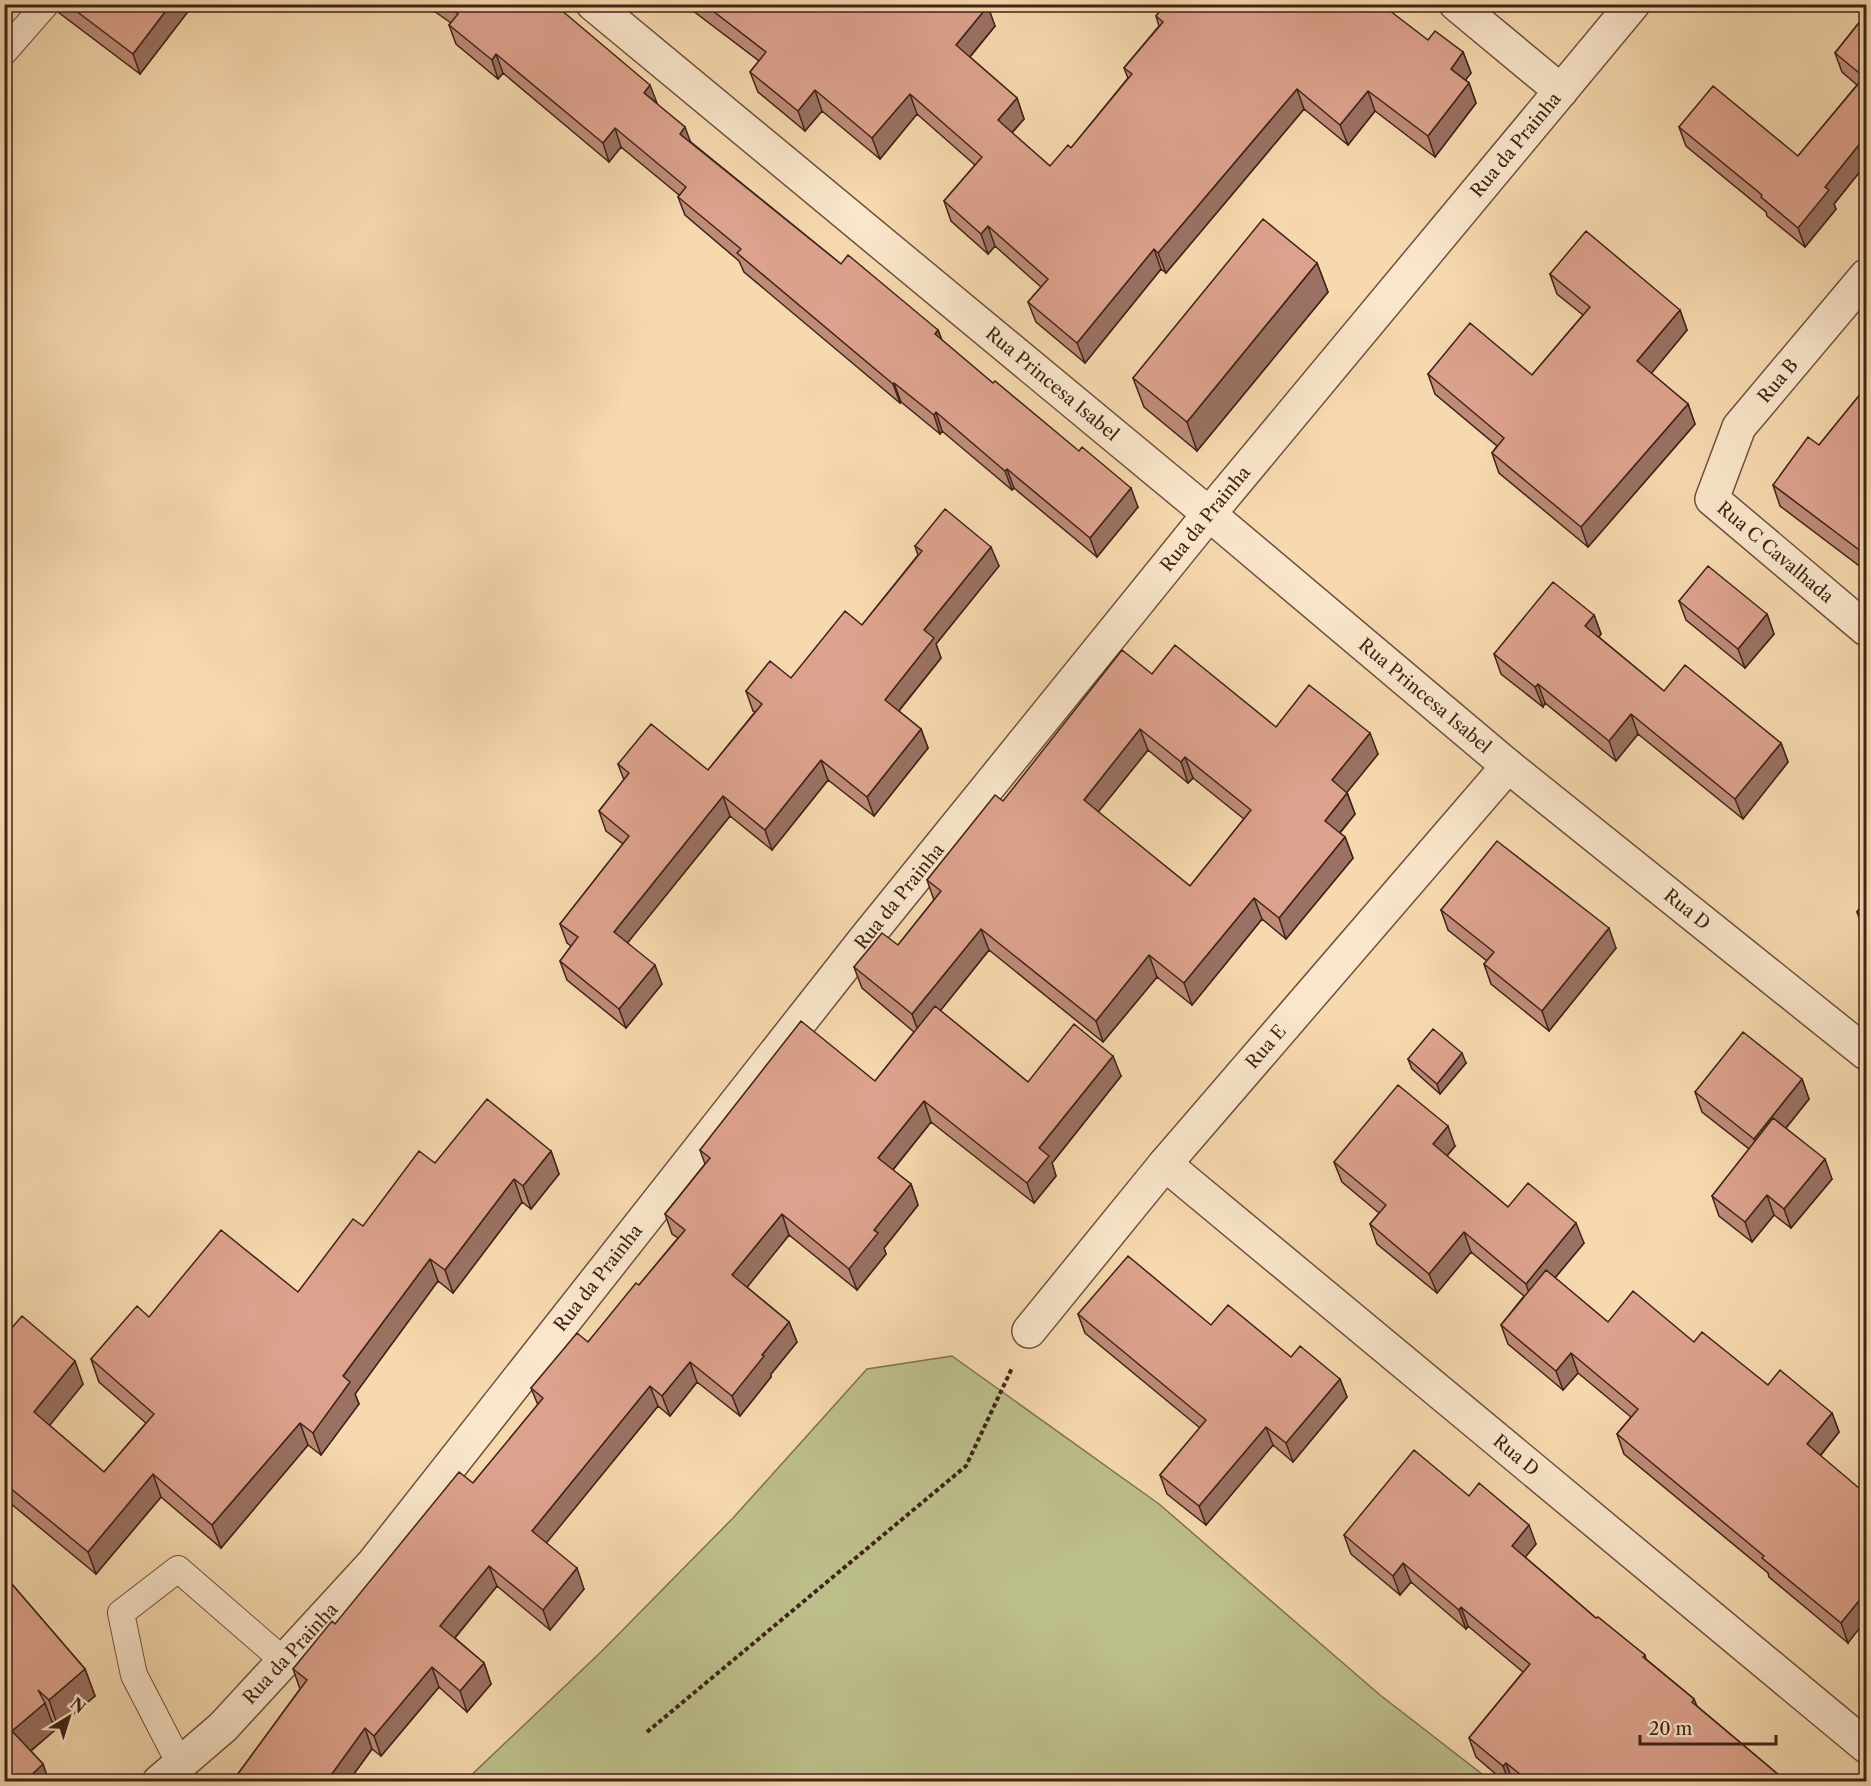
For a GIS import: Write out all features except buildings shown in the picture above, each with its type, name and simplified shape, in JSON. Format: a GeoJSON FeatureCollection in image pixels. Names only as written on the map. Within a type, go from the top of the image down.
{"type":"FeatureCollection","features":[{"type":"Feature","properties":{"kind":"street","name":"Rua Princesa Isabel"},"geometry":{"type":"LineString","coordinates":[[593,4],[1209,514],[1508,766]]}},
{"type":"Feature","properties":{"kind":"street"},"geometry":{"type":"LineString","coordinates":[[1456,4],[1561,92]]}},
{"type":"Feature","properties":{"kind":"street","name":"Rua da Prainha"},"geometry":{"type":"LineString","coordinates":[[170,1773],[223,1726],[373,1563],[790,1034],[1209,514],[1633,4]]}},
{"type":"Feature","properties":{"kind":"street","name":"Rua B"},"geometry":{"type":"LineString","coordinates":[[1712,499],[1739,427],[1866,276]]}},
{"type":"Feature","properties":{"kind":"street","name":"Rua C Cavalhada"},"geometry":{"type":"LineString","coordinates":[[1712,499],[1866,629]]}},
{"type":"Feature","properties":{"kind":"street","name":"Rua D"},"geometry":{"type":"LineString","coordinates":[[1508,766],[1866,1053]]}},
{"type":"Feature","properties":{"kind":"street","name":"Rua E"},"geometry":{"type":"LineString","coordinates":[[1029,1331],[1165,1164],[1508,766]]}},
{"type":"Feature","properties":{"kind":"street","name":"Rua D"},"geometry":{"type":"LineString","coordinates":[[1165,1164],[1866,1746]]}},
{"type":"Feature","properties":{"kind":"lane"},"geometry":{"type":"LineString","coordinates":[[4,52],[46,4]]}},
{"type":"Feature","properties":{"kind":"lane"},"geometry":{"type":"LineString","coordinates":[[170,1773],[134,1675],[121,1613],[178,1569],[284,1661]]}},
{"type":"Feature","properties":{"kind":"path"},"geometry":{"type":"LineString","coordinates":[[647,1732],[966,1466],[1029,1331]]}},
{"type":"Feature","properties":{"kind":"green space"},"geometry":{"type":"Polygon","coordinates":[[[952,1356],[1159,1504],[1380,1695],[1491,1781],[465,1781],[602,1651],[733,1518],[867,1369],[952,1356]]]}}]}
